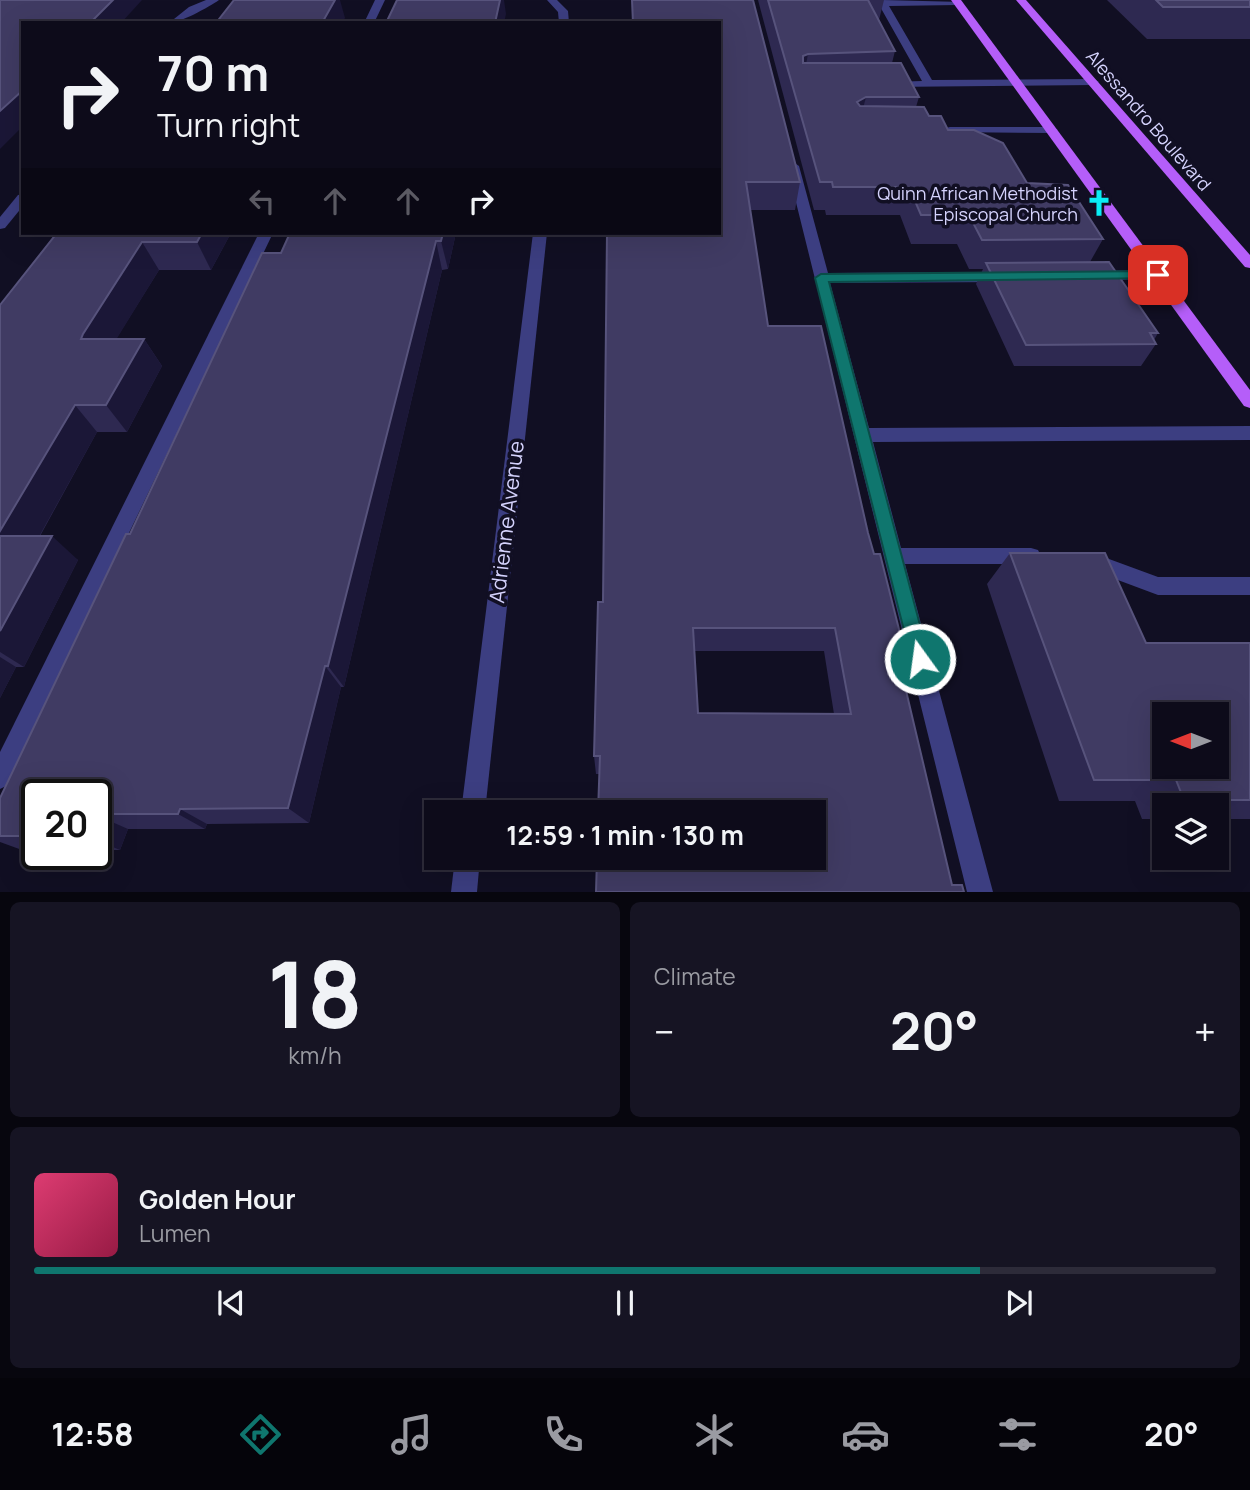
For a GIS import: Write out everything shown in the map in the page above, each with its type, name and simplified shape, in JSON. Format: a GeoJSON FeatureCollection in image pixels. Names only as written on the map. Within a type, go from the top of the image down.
{"type":"FeatureCollection","features":[{"type":"Feature","properties":{"kind":"main road","name":"Alessandro Boulevard"},"geometry":{"type":"LineString","coordinates":[[1021,0],[1250,264]]}},
{"type":"Feature","properties":{"kind":"main road"},"geometry":{"type":"LineString","coordinates":[[957,1],[1250,402]]}},
{"type":"Feature","properties":{"kind":"street"},"geometry":{"type":"LineString","coordinates":[[176,21],[186,13],[214,0]]}},
{"type":"Feature","properties":{"kind":"street"},"geometry":{"type":"LineString","coordinates":[[370,21],[380,0]]}},
{"type":"Feature","properties":{"kind":"street"},"geometry":{"type":"LineString","coordinates":[[552,0],[563,11],[564,21]]}},
{"type":"Feature","properties":{"kind":"street"},"geometry":{"type":"LineString","coordinates":[[929,84],[883,3],[957,1]]}},
{"type":"Feature","properties":{"kind":"street"},"geometry":{"type":"LineString","coordinates":[[873,85],[1016,80],[1094,82]]}},
{"type":"Feature","properties":{"kind":"street"},"geometry":{"type":"LineString","coordinates":[[933,130],[1052,130]]}},
{"type":"Feature","properties":{"kind":"street"},"geometry":{"type":"LineString","coordinates":[[787,146],[980,891]]}},
{"type":"Feature","properties":{"kind":"street"},"geometry":{"type":"LineString","coordinates":[[0,225],[21,200]]}},
{"type":"Feature","properties":{"kind":"street"},"geometry":{"type":"LineString","coordinates":[[0,777],[265,235]]}},
{"type":"Feature","properties":{"kind":"street","name":"Adrienne Avenue"},"geometry":{"type":"LineString","coordinates":[[474,800],[540,235]]}},
{"type":"Feature","properties":{"kind":"street"},"geometry":{"type":"LineString","coordinates":[[1077,276],[1158,275]]}},
{"type":"Feature","properties":{"kind":"street"},"geometry":{"type":"LineString","coordinates":[[821,278],[1023,276]]}},
{"type":"Feature","properties":{"kind":"street"},"geometry":{"type":"LineString","coordinates":[[862,435],[1250,433]]}},
{"type":"Feature","properties":{"kind":"street"},"geometry":{"type":"LineString","coordinates":[[893,556],[1046,556]]}},
{"type":"Feature","properties":{"kind":"street"},"geometry":{"type":"LineString","coordinates":[[1074,556],[1158,586],[1250,586]]}},
{"type":"Feature","properties":{"kind":"street"},"geometry":{"type":"LineString","coordinates":[[464,891],[467,870]]}},
{"type":"Feature","properties":{"kind":"building"},"geometry":{"type":"Polygon","coordinates":[[[0,0],[113,0],[92,21],[21,21],[21,92],[0,111],[0,0]]]}},
{"type":"Feature","properties":{"kind":"building"},"geometry":{"type":"Polygon","coordinates":[[[234,0],[335,0],[323,21],[218,21],[234,0]]]}},
{"type":"Feature","properties":{"kind":"building"},"geometry":{"type":"Polygon","coordinates":[[[397,0],[500,0],[495,21],[387,21],[397,0]]]}},
{"type":"Feature","properties":{"kind":"building"},"geometry":{"type":"Polygon","coordinates":[[[632,0],[753,0],[800,182],[746,182],[768,326],[821,326],[868,533],[874,554],[880,554],[907,661],[899,661],[952,885],[962,885],[964,892],[596,892],[597,870],[826,870],[826,800],[598,800],[600,756],[594,756],[598,602],[603,602],[607,235],[721,235],[721,21],[633,21],[632,0]],[[693,628],[698,713],[851,714],[835,628],[693,628]]]}},
{"type":"Feature","properties":{"kind":"building"},"geometry":{"type":"Polygon","coordinates":[[[768,0],[868,0],[895,51],[808,54],[803,56],[803,63],[901,63],[919,97],[866,97],[857,102],[860,106],[924,107],[929,116],[941,116],[948,130],[974,130],[1003,143],[1027,183],[1068,185],[1103,239],[982,240],[969,215],[921,215],[909,187],[833,187],[832,182],[820,182],[768,0]]]}},
{"type":"Feature","properties":{"kind":"building"},"geometry":{"type":"Polygon","coordinates":[[[1156,0],[1250,0],[1250,7],[1163,7],[1156,0]]]}},
{"type":"Feature","properties":{"kind":"building"},"geometry":{"type":"Polygon","coordinates":[[[55,235],[201,235],[197,242],[142,242],[81,339],[144,339],[106,405],[75,405],[0,531],[0,305],[55,235]]]}},
{"type":"Feature","properties":{"kind":"building"},"geometry":{"type":"Polygon","coordinates":[[[289,235],[442,235],[441,241],[436,241],[328,666],[325,666],[288,808],[180,809],[178,814],[112,814],[112,779],[21,779],[21,836],[0,836],[0,798],[126,534],[130,534],[262,253],[281,253],[289,235]]]}},
{"type":"Feature","properties":{"kind":"building"},"geometry":{"type":"Polygon","coordinates":[[[1109,262],[1158,333],[1150,333],[1156,344],[1026,345],[986,263],[1109,262]]]}},
{"type":"Feature","properties":{"kind":"building"},"geometry":{"type":"Polygon","coordinates":[[[0,536],[52,536],[0,631],[0,536]]]}},
{"type":"Feature","properties":{"kind":"building"},"geometry":{"type":"Polygon","coordinates":[[[1010,553],[1105,553],[1146,643],[1250,643],[1250,800],[1229,800],[1229,793],[1181,793],[1176,780],[1094,780],[1010,553]]]}},
{"type":"Feature","properties":{"kind":"place","name":"Quinn African Methodist Episcopal Church"},"geometry":{"type":"Point","coordinates":[1099,203]}},
{"type":"Feature","properties":{"kind":"route"},"geometry":{"type":"LineString","coordinates":[[920,659],[821,278],[1158,275]]}}]}
